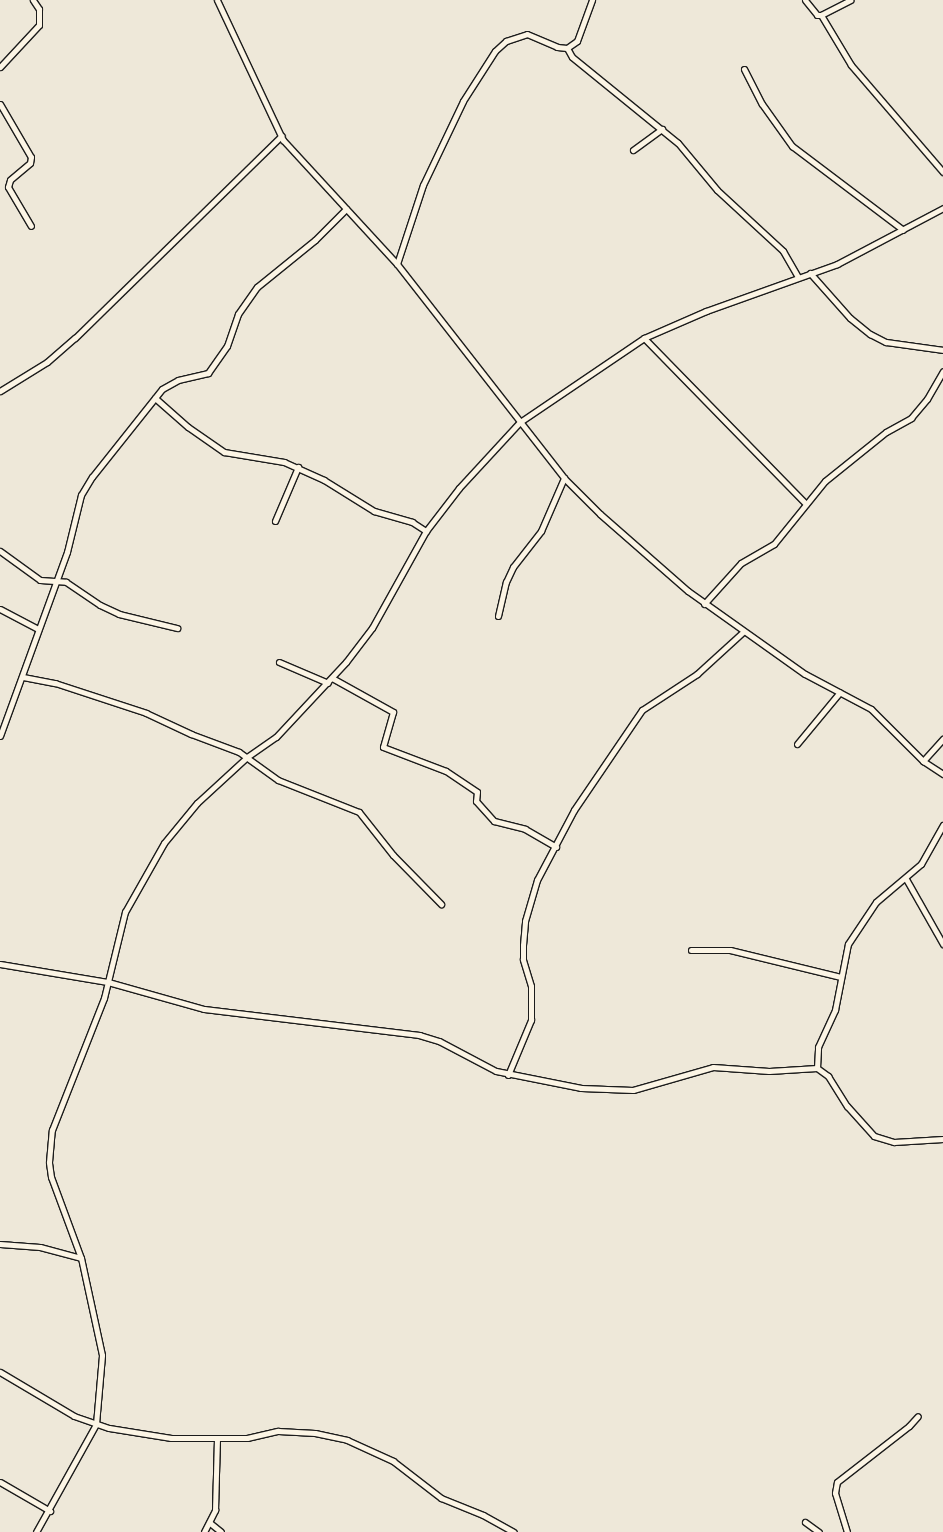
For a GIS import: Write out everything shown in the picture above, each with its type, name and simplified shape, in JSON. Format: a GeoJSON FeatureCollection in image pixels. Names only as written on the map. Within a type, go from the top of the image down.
{"type":"FeatureCollection","features":[{"type":"Feature","properties":{"kind":"street"},"geometry":{"type":"LineString","coordinates":[[0,67],[39,25],[39,9],[33,0]]}},
{"type":"Feature","properties":{"kind":"street"},"geometry":{"type":"LineString","coordinates":[[218,0],[281,136],[397,264],[564,478],[642,552],[704,604],[805,674],[840,692],[885,720],[923,761],[943,774]]}},
{"type":"Feature","properties":{"kind":"street"},"geometry":{"type":"LineString","coordinates":[[397,264],[423,184],[463,101],[495,51],[506,41],[527,34],[557,47],[567,48],[577,40],[592,0]]}},
{"type":"Feature","properties":{"kind":"street"},"geometry":{"type":"LineString","coordinates":[[806,0],[817,15],[821,15],[851,65],[943,172]]}},
{"type":"Feature","properties":{"kind":"street"},"geometry":{"type":"LineString","coordinates":[[821,15],[850,0]]}},
{"type":"Feature","properties":{"kind":"street"},"geometry":{"type":"LineString","coordinates":[[567,48],[572,57],[662,129],[738,211],[783,251],[798,277]]}},
{"type":"Feature","properties":{"kind":"street"},"geometry":{"type":"LineString","coordinates":[[744,69],[762,104],[792,146],[904,230]]}},
{"type":"Feature","properties":{"kind":"street"},"geometry":{"type":"LineString","coordinates":[[0,104],[32,161],[10,180],[8,186],[31,226]]}},
{"type":"Feature","properties":{"kind":"street"},"geometry":{"type":"LineString","coordinates":[[633,150],[662,129]]}},
{"type":"Feature","properties":{"kind":"street"},"geometry":{"type":"LineString","coordinates":[[0,391],[47,362],[74,338],[281,136]]}},
{"type":"Feature","properties":{"kind":"street"},"geometry":{"type":"LineString","coordinates":[[0,736],[23,677],[38,628],[57,581],[81,496],[162,389],[178,380],[208,373],[228,346],[238,314],[257,287],[325,231],[346,208]]}},
{"type":"Feature","properties":{"kind":"street"},"geometry":{"type":"LineString","coordinates":[[36,1532],[50,1511],[96,1424],[102,1355],[81,1258],[51,1177],[50,1145],[52,1130],[108,982],[126,912],[146,872],[182,818],[247,757],[276,737],[332,678],[372,628],[426,531],[459,488],[520,422],[644,338],[706,311],[837,264],[943,208]]}},
{"type":"Feature","properties":{"kind":"street"},"geometry":{"type":"LineString","coordinates":[[810,273],[850,318],[870,334],[886,342],[943,350]]}},
{"type":"Feature","properties":{"kind":"street"},"geometry":{"type":"LineString","coordinates":[[644,338],[806,504]]}},
{"type":"Feature","properties":{"kind":"street"},"geometry":{"type":"LineString","coordinates":[[704,604],[741,563],[774,544],[806,504],[845,464],[911,418],[927,399],[943,371]]}},
{"type":"Feature","properties":{"kind":"street"},"geometry":{"type":"LineString","coordinates":[[154,398],[188,428],[224,452],[238,457],[268,457],[298,467],[374,511],[412,522],[426,531]]}},
{"type":"Feature","properties":{"kind":"street"},"geometry":{"type":"LineString","coordinates":[[275,521],[298,467]]}},
{"type":"Feature","properties":{"kind":"street"},"geometry":{"type":"LineString","coordinates":[[498,616],[506,582],[513,566],[541,530],[564,478]]}},
{"type":"Feature","properties":{"kind":"street"},"geometry":{"type":"LineString","coordinates":[[0,551],[40,580],[66,582],[100,605],[119,614],[176,628]]}},
{"type":"Feature","properties":{"kind":"street"},"geometry":{"type":"LineString","coordinates":[[0,609],[38,628]]}},
{"type":"Feature","properties":{"kind":"street"},"geometry":{"type":"LineString","coordinates":[[508,1075],[531,1020],[531,986],[523,959],[525,921],[537,880],[574,810],[642,710],[697,674],[743,632]]}},
{"type":"Feature","properties":{"kind":"street"},"geometry":{"type":"LineString","coordinates":[[279,662],[328,682]]}},
{"type":"Feature","properties":{"kind":"street"},"geometry":{"type":"LineString","coordinates":[[23,677],[55,683],[146,713],[247,757],[257,768],[278,780],[359,812],[393,855],[441,904]]}},
{"type":"Feature","properties":{"kind":"street"},"geometry":{"type":"LineString","coordinates":[[332,678],[393,712],[382,747],[446,771],[477,792],[476,801],[494,821],[526,829],[556,847]]}},
{"type":"Feature","properties":{"kind":"street"},"geometry":{"type":"LineString","coordinates":[[797,744],[840,692]]}},
{"type":"Feature","properties":{"kind":"street"},"geometry":{"type":"LineString","coordinates":[[923,761],[943,739]]}},
{"type":"Feature","properties":{"kind":"street"},"geometry":{"type":"LineString","coordinates":[[816,1068],[818,1047],[835,1010],[844,954],[868,912],[906,879],[929,853],[943,825]]}},
{"type":"Feature","properties":{"kind":"street"},"geometry":{"type":"LineString","coordinates":[[906,879],[943,944]]}},
{"type":"Feature","properties":{"kind":"street"},"geometry":{"type":"LineString","coordinates":[[691,950],[730,950],[841,977]]}},
{"type":"Feature","properties":{"kind":"street"},"geometry":{"type":"LineString","coordinates":[[0,964],[29,972],[108,982],[204,1009],[424,1036],[477,1063],[508,1075],[615,1091],[633,1090],[713,1067],[769,1071],[816,1068],[828,1076],[847,1106],[874,1136],[894,1142],[943,1139]]}},
{"type":"Feature","properties":{"kind":"street"},"geometry":{"type":"LineString","coordinates":[[0,1244],[40,1247],[81,1258]]}},
{"type":"Feature","properties":{"kind":"street"},"geometry":{"type":"LineString","coordinates":[[0,1372],[66,1411],[96,1424],[163,1437],[216,1440],[247,1438],[278,1431],[315,1433],[347,1440],[393,1462],[441,1498],[514,1532]]}},
{"type":"Feature","properties":{"kind":"street"},"geometry":{"type":"LineString","coordinates":[[847,1532],[835,1493],[838,1482],[918,1416]]}},
{"type":"Feature","properties":{"kind":"street"},"geometry":{"type":"LineString","coordinates":[[204,1532],[215,1510],[216,1440]]}},
{"type":"Feature","properties":{"kind":"street"},"geometry":{"type":"LineString","coordinates":[[0,1482],[50,1511]]}},
{"type":"Feature","properties":{"kind":"street"},"geometry":{"type":"LineString","coordinates":[[805,1522],[818,1532]]}},
{"type":"Feature","properties":{"kind":"street"},"geometry":{"type":"LineString","coordinates":[[210,1523],[222,1532]]}}]}
